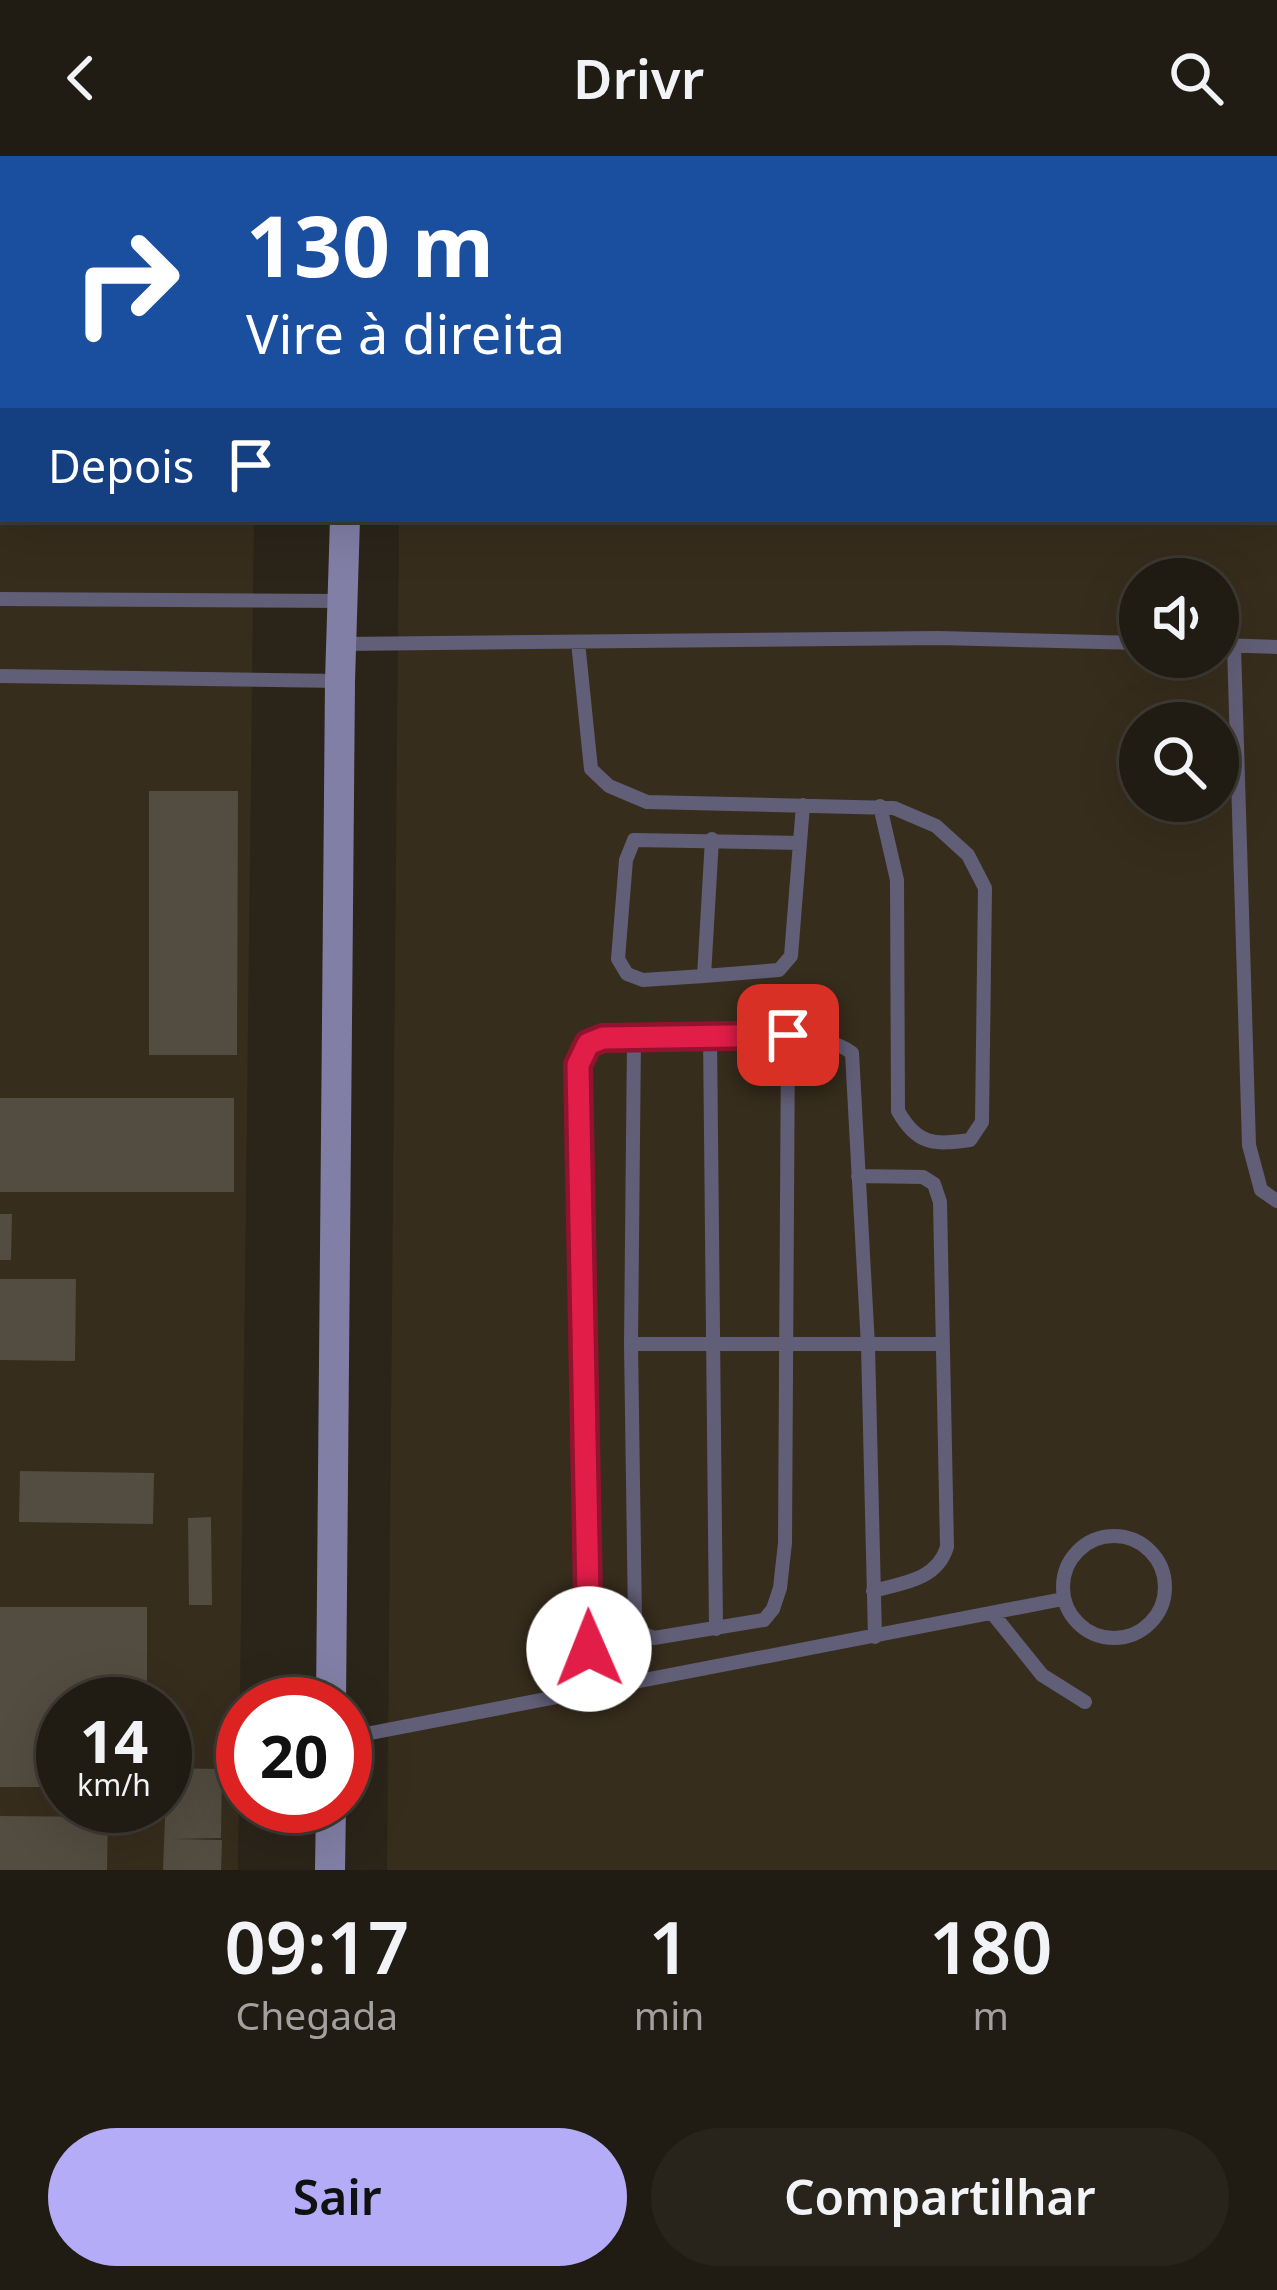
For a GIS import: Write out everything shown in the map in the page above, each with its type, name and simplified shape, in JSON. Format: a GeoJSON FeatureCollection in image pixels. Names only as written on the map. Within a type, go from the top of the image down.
{"type":"FeatureCollection","features":[{"type":"Feature","properties":{"kind":"main road"},"geometry":{"type":"LineString","coordinates":[[332,1677],[345,522]]}},
{"type":"Feature","properties":{"kind":"main road"},"geometry":{"type":"LineString","coordinates":[[330,1870],[331,1833]]}},
{"type":"Feature","properties":{"kind":"lane"},"geometry":{"type":"LineString","coordinates":[[0,599],[344,601]]}},
{"type":"Feature","properties":{"kind":"lane"},"geometry":{"type":"LineString","coordinates":[[342,644],[938,638],[1119,642]]}},
{"type":"Feature","properties":{"kind":"lane"},"geometry":{"type":"LineString","coordinates":[[578,642],[591,769],[609,786],[647,802],[880,806],[936,826],[968,855],[985,888],[982,1122],[970,1140],[939,1144],[910,1133],[898,1111],[897,880],[880,806]]}},
{"type":"Feature","properties":{"kind":"lane"},"geometry":{"type":"LineString","coordinates":[[1239,646],[1277,647]]}},
{"type":"Feature","properties":{"kind":"lane"},"geometry":{"type":"LineString","coordinates":[[0,676],[340,681]]}},
{"type":"Feature","properties":{"kind":"lane"},"geometry":{"type":"LineString","coordinates":[[1227,678],[1249,1145],[1261,1190],[1277,1201]]}},
{"type":"Feature","properties":{"kind":"lane"},"geometry":{"type":"LineString","coordinates":[[800,843],[634,840],[626,860],[618,959],[627,974],[643,980],[778,970],[791,956],[800,843],[802,805]]}},
{"type":"Feature","properties":{"kind":"lane"},"geometry":{"type":"LineString","coordinates":[[704,976],[712,839]]}},
{"type":"Feature","properties":{"kind":"lane"},"geometry":{"type":"LineString","coordinates":[[710,1034],[716,1629]]}},
{"type":"Feature","properties":{"kind":"lane"},"geometry":{"type":"LineString","coordinates":[[634,1037],[635,1620],[639,1632],[654,1638],[764,1620],[780,1588],[788,1343],[788,1035]]}},
{"type":"Feature","properties":{"kind":"lane"},"geometry":{"type":"LineString","coordinates":[[590,1691],[578,1065],[588,1044],[603,1038],[788,1035],[839,1042],[852,1053],[868,1346],[875,1637]]}},
{"type":"Feature","properties":{"kind":"lane"},"geometry":{"type":"LineString","coordinates":[[858,1176],[923,1177],[934,1184],[940,1202],[947,1547],[931,1574],[873,1591]]}},
{"type":"Feature","properties":{"kind":"lane"},"geometry":{"type":"LineString","coordinates":[[631,1344],[943,1344]]}},
{"type":"Feature","properties":{"kind":"lane"},"geometry":{"type":"LineString","coordinates":[[1102,1536],[1130,1537],[1142,1544],[1153,1551],[1166,1576],[1165,1603],[1150,1625],[1126,1638],[1099,1637],[1076,1623],[1063,1599],[1064,1572],[1078,1549],[1102,1536]]}},
{"type":"Feature","properties":{"kind":"lane"},"geometry":{"type":"LineString","coordinates":[[372,1733],[1063,1599]]}},
{"type":"Feature","properties":{"kind":"lane"},"geometry":{"type":"LineString","coordinates":[[993,1614],[1042,1675],[1085,1702]]}},
{"type":"Feature","properties":{"kind":"shaded area"},"geometry":{"type":"Polygon","coordinates":[[[0,522],[254,522],[240,1677],[216,1677],[216,1833],[238,1833],[238,1870],[0,1870],[0,522]]]}},
{"type":"Feature","properties":{"kind":"shaded area"},"geometry":{"type":"Polygon","coordinates":[[[399,522],[1277,522],[1277,1870],[387,1870],[399,522]]]}},
{"type":"Feature","properties":{"kind":"building"},"geometry":{"type":"Polygon","coordinates":[[[149,791],[238,791],[237,1055],[149,1055],[149,791]]]}},
{"type":"Feature","properties":{"kind":"building"},"geometry":{"type":"Polygon","coordinates":[[[0,1098],[234,1098],[234,1192],[0,1192],[0,1098]]]}},
{"type":"Feature","properties":{"kind":"building"},"geometry":{"type":"Polygon","coordinates":[[[0,1214],[12,1214],[11,1260],[0,1260],[0,1214]]]}},
{"type":"Feature","properties":{"kind":"building"},"geometry":{"type":"Polygon","coordinates":[[[0,1279],[76,1279],[75,1361],[0,1360],[0,1279]]]}},
{"type":"Feature","properties":{"kind":"building"},"geometry":{"type":"Polygon","coordinates":[[[20,1471],[154,1473],[153,1524],[19,1522],[20,1471]]]}},
{"type":"Feature","properties":{"kind":"building"},"geometry":{"type":"Polygon","coordinates":[[[211,1517],[212,1605],[189,1605],[188,1518],[211,1517]]]}},
{"type":"Feature","properties":{"kind":"building"},"geometry":{"type":"Polygon","coordinates":[[[0,1607],[147,1607],[147,1677],[36,1677],[36,1787],[0,1787],[0,1607]]]}},
{"type":"Feature","properties":{"kind":"building"},"geometry":{"type":"Polygon","coordinates":[[[192,1768],[216,1769],[216,1833],[221,1838],[173,1839],[222,1840],[221,1870],[163,1870],[164,1833],[192,1833],[192,1768]]]}},
{"type":"Feature","properties":{"kind":"building"},"geometry":{"type":"Polygon","coordinates":[[[0,1816],[36,1816],[36,1833],[108,1833],[107,1870],[0,1870],[0,1816]]]}},
{"type":"Feature","properties":{"kind":"route"},"geometry":{"type":"LineString","coordinates":[[589,1649],[578,1065],[588,1044],[603,1038],[788,1035]]}}]}
